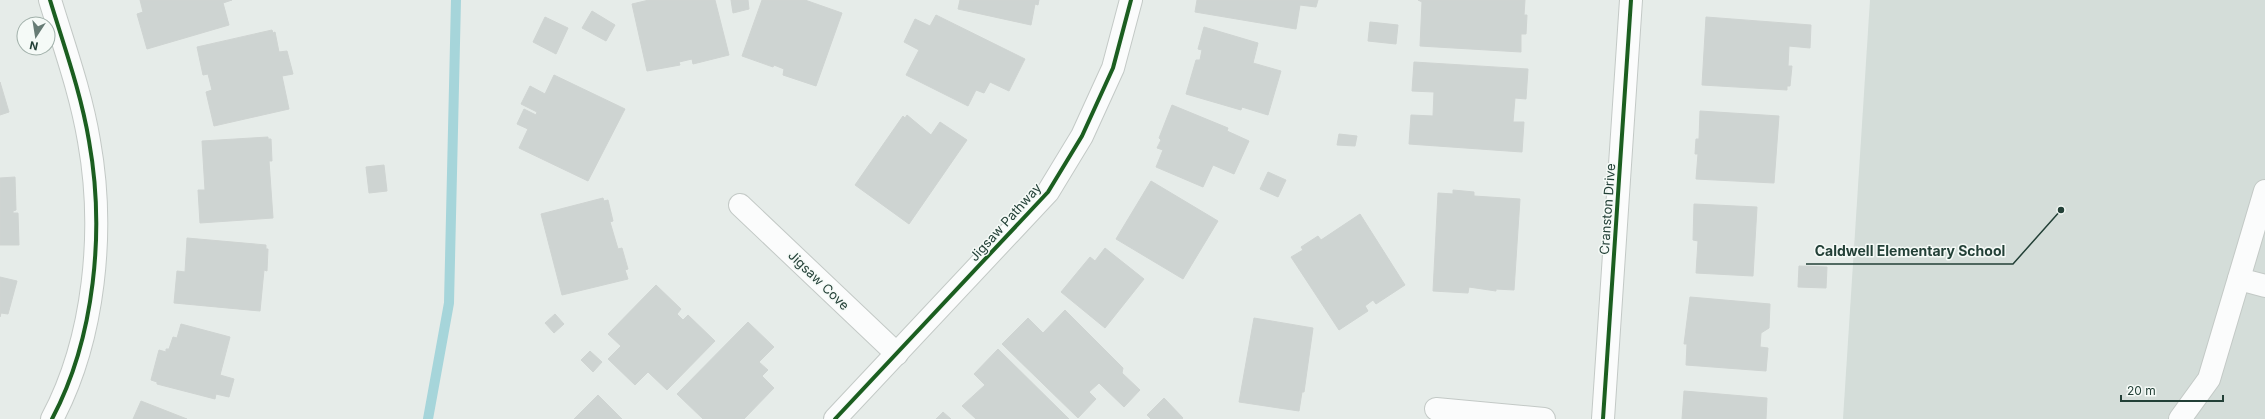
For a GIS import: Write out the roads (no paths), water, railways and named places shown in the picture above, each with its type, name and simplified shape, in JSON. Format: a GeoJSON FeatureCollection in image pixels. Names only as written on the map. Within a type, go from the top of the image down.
{"type":"FeatureCollection","features":[{"type":"Feature","properties":{"kind":"street"},"geometry":{"type":"LineString","coordinates":[[50,0],[73,74],[89,141],[98,228],[91,301],[67,391],[52,419]]}},
{"type":"Feature","properties":{"kind":"street","name":"Jigsaw Pathway"},"geometry":{"type":"LineString","coordinates":[[835,419],[1048,192],[1082,136],[1113,68],[1131,0]]}},
{"type":"Feature","properties":{"kind":"street","name":"Cranston Drive"},"geometry":{"type":"LineString","coordinates":[[1604,419],[1631,0]]}},
{"type":"Feature","properties":{"kind":"street"},"geometry":{"type":"LineString","coordinates":[[2180,419],[2209,379],[2265,191]]}},
{"type":"Feature","properties":{"kind":"street","name":"Jigsaw Cove"},"geometry":{"type":"LineString","coordinates":[[740,205],[897,354]]}},
{"type":"Feature","properties":{"kind":"street"},"geometry":{"type":"LineString","coordinates":[[2239,279],[2265,286]]}},
{"type":"Feature","properties":{"kind":"street"},"geometry":{"type":"LineString","coordinates":[[1436,409],[1544,419]]}},
{"type":"Feature","properties":{"kind":"waterway"},"geometry":{"type":"LineString","coordinates":[[428,419],[449,303],[456,0]]}},
{"type":"Feature","properties":{"kind":"place","name":"Caldwell Elementary School"},"geometry":{"type":"Point","coordinates":[2061,210]}}]}
